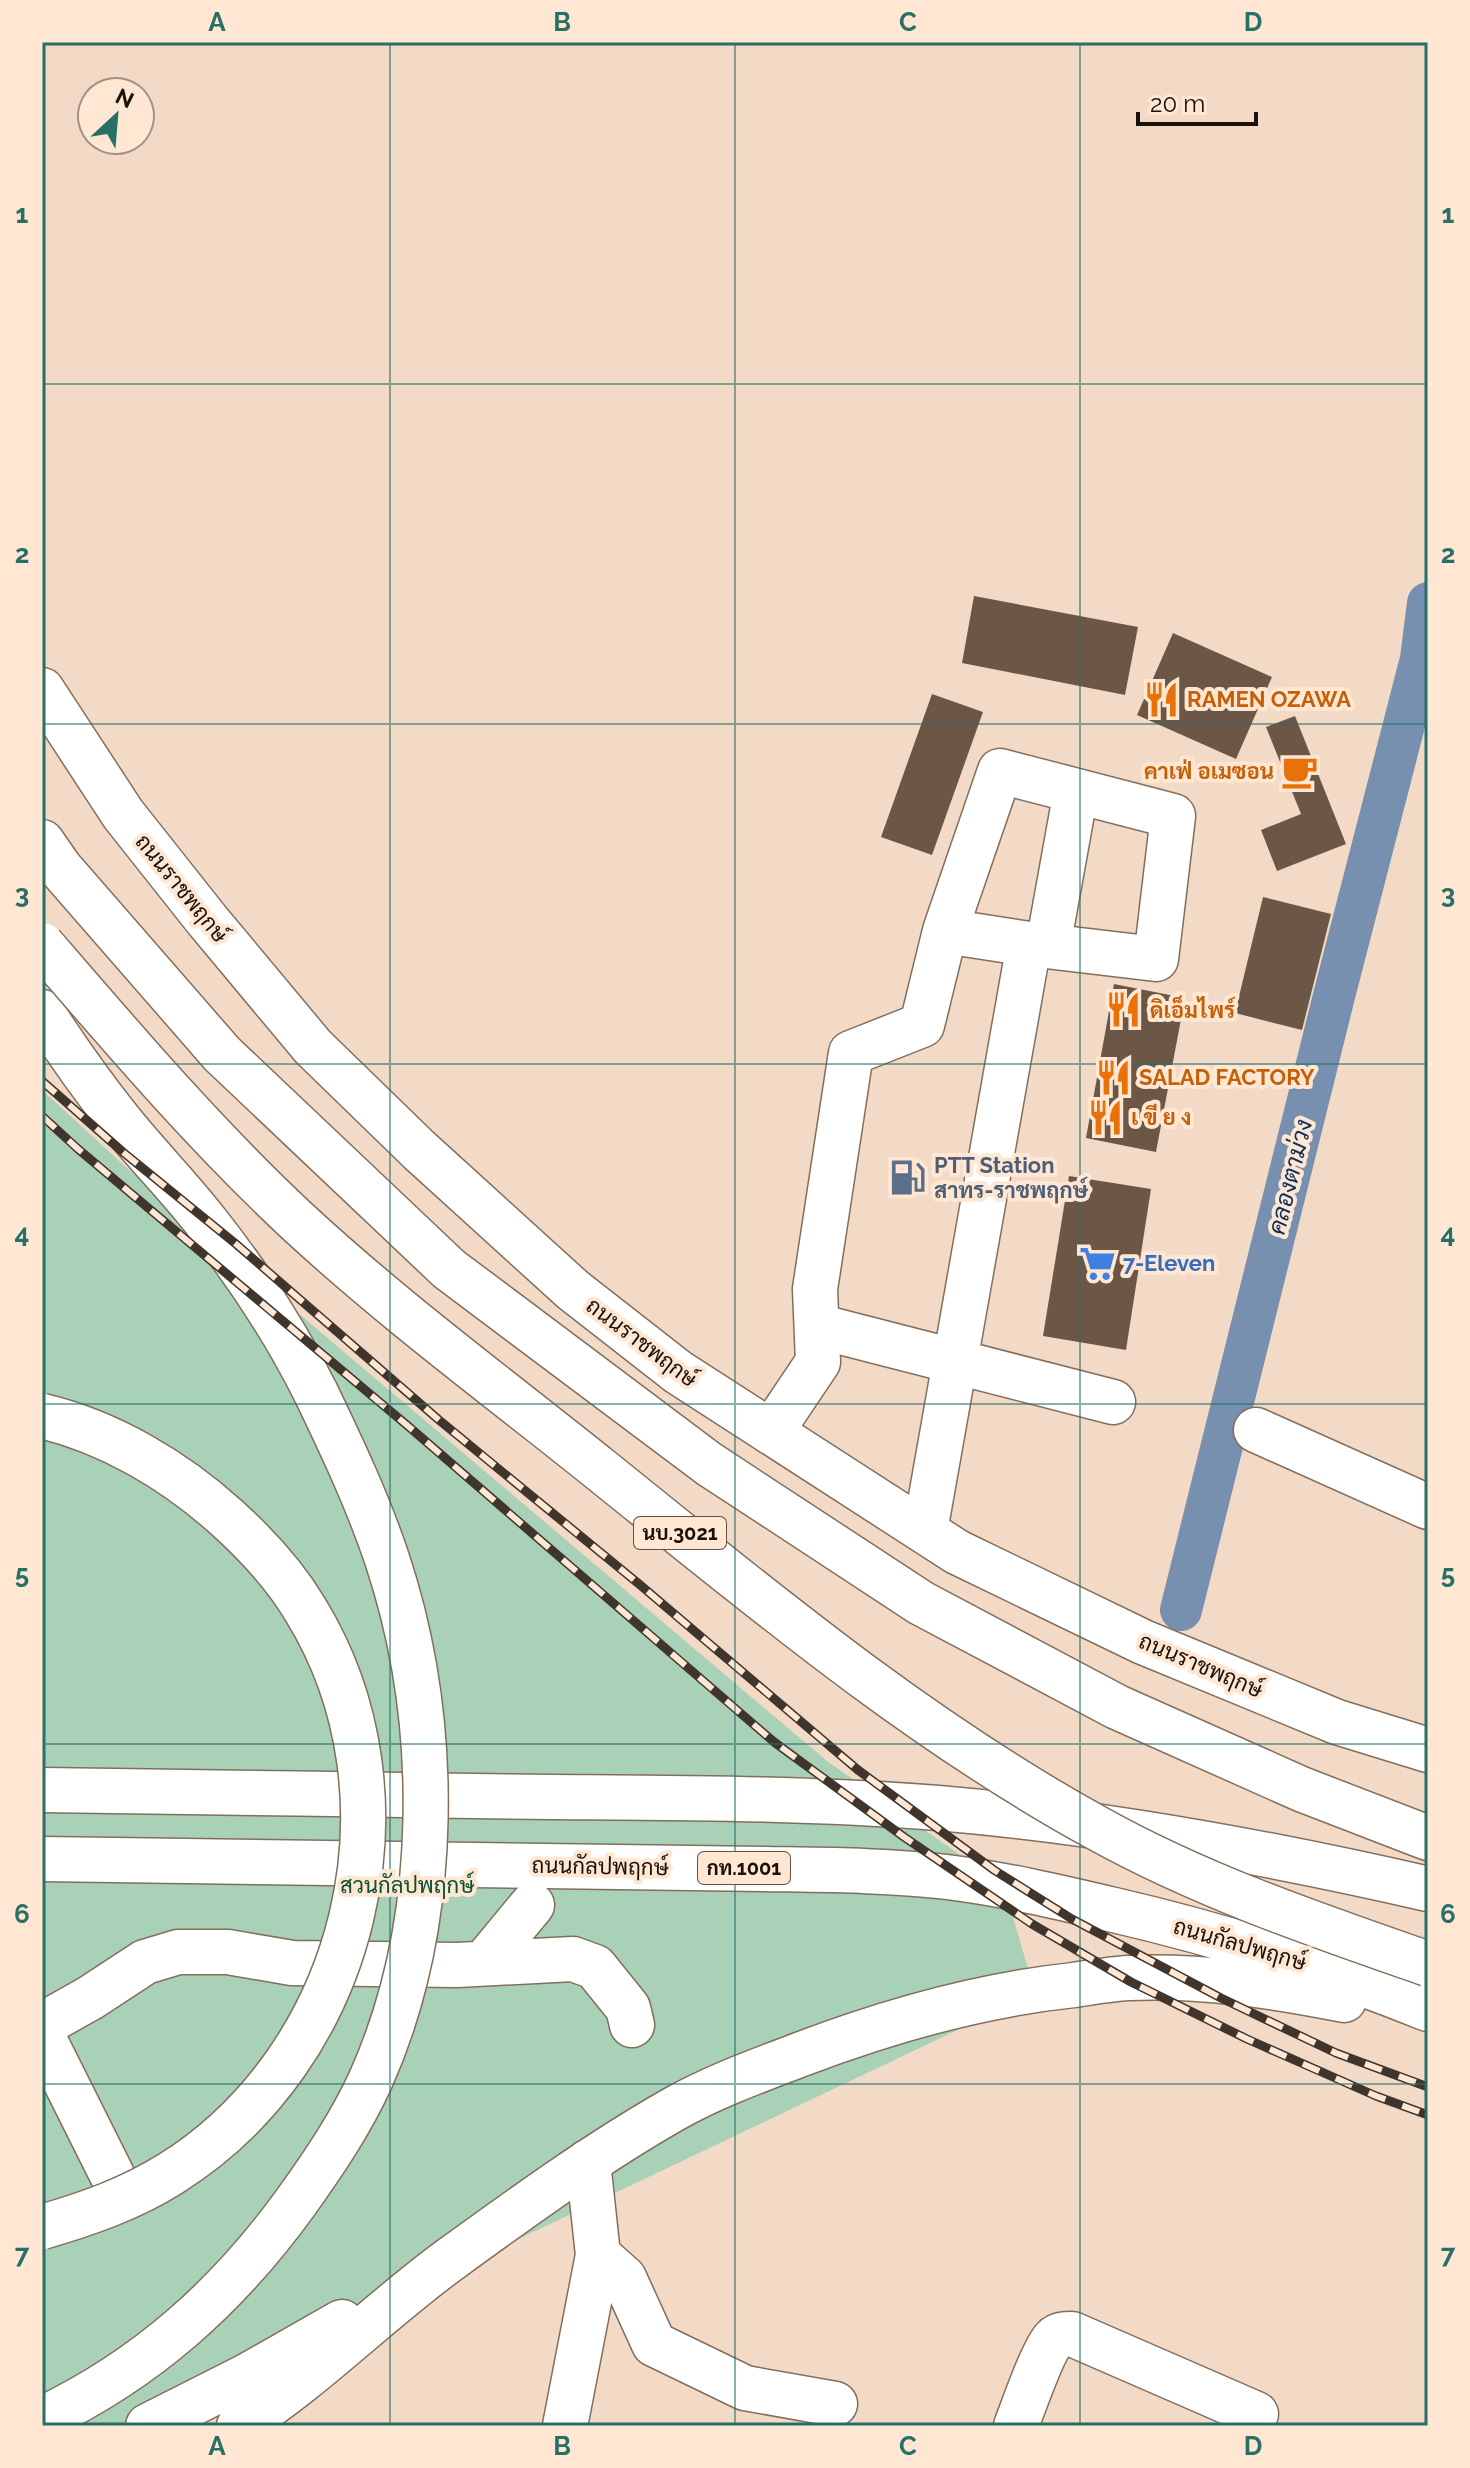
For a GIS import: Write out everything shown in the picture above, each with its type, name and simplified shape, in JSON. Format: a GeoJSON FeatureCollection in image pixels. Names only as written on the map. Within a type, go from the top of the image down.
{"type":"FeatureCollection","features":[{"type":"Feature","properties":{"kind":"main road","name":"ถนนราชพฤกษ์"},"geometry":{"type":"LineString","coordinates":[[42,690],[123,814],[313,1047],[419,1150],[573,1290],[678,1372],[957,1552],[1143,1642],[1337,1722],[1428,1750]]}},
{"type":"Feature","properties":{"kind":"main road"},"geometry":{"type":"LineString","coordinates":[[42,737],[89,792],[123,814]]}},
{"type":"Feature","properties":{"kind":"main road"},"geometry":{"type":"LineString","coordinates":[[771,1432],[818,1362],[815,1289],[851,1053],[922,1025],[945,931],[1000,771],[1173,816],[1156,959],[945,931]]}},
{"type":"Feature","properties":{"kind":"main road"},"geometry":{"type":"LineString","coordinates":[[925,1531],[955,1362],[1038,945],[1076,791]]}},
{"type":"Feature","properties":{"kind":"main road"},"geometry":{"type":"LineString","coordinates":[[42,842],[60,868],[222,1054],[449,1269],[709,1464],[921,1603],[1117,1707],[1301,1789],[1428,1838]]}},
{"type":"Feature","properties":{"kind":"main road","name":"นบ.3021"},"geometry":{"type":"LineString","coordinates":[[42,945],[156,1078],[299,1222],[388,1299],[800,1630],[997,1770],[1099,1830],[1256,1902],[1428,1964]]}},
{"type":"Feature","properties":{"kind":"main road"},"geometry":{"type":"LineString","coordinates":[[42,1012],[120,1121],[207,1223],[256,1290],[292,1346],[316,1393],[369,1508],[401,1605],[424,1742],[426,1842],[422,1893],[394,2018],[371,2078],[344,2132],[270,2238],[191,2323],[148,2357],[100,2388],[42,2419]]}},
{"type":"Feature","properties":{"kind":"main road"},"geometry":{"type":"LineString","coordinates":[[817,1326],[1113,1402]]}},
{"type":"Feature","properties":{"kind":"main road"},"geometry":{"type":"LineString","coordinates":[[42,1416],[120,1445],[180,1480],[234,1525],[280,1573],[306,1609],[327,1651],[341,1690],[353,1730],[364,1818],[361,1872],[354,1913],[339,1961],[305,2034],[283,2068],[231,2125],[172,2172],[110,2205],[42,2227]]}},
{"type":"Feature","properties":{"kind":"main road"},"geometry":{"type":"LineString","coordinates":[[1256,1430],[1428,1507]]}},
{"type":"Feature","properties":{"kind":"main road"},"geometry":{"type":"LineString","coordinates":[[42,1790],[785,1799],[938,1808],[1066,1821],[1428,1889]]}},
{"type":"Feature","properties":{"kind":"main road","name":"ถนนกัลปพฤกษ์"},"geometry":{"type":"LineString","coordinates":[[42,1859],[779,1869],[867,1871],[948,1878],[1046,1894],[1223,1938],[1317,1966],[1428,2009]]}},
{"type":"Feature","properties":{"kind":"main road"},"geometry":{"type":"LineString","coordinates":[[484,1963],[532,1905]]}},
{"type":"Feature","properties":{"kind":"main road"},"geometry":{"type":"LineString","coordinates":[[42,2025],[145,1962],[178,1952],[228,1952],[292,1963],[484,1963],[573,1959],[595,1967],[628,2008],[632,2025]]}},
{"type":"Feature","properties":{"kind":"main road"},"geometry":{"type":"LineString","coordinates":[[239,2426],[319,2368],[445,2263],[588,2162],[676,2108],[779,2062],[861,2031],[945,2007],[1035,1989],[1129,1978],[1220,1981],[1288,1989],[1428,2021]]}},
{"type":"Feature","properties":{"kind":"main road"},"geometry":{"type":"LineString","coordinates":[[42,2035],[112,2175]]}},
{"type":"Feature","properties":{"kind":"main road"},"geometry":{"type":"LineString","coordinates":[[565,2426],[598,2255],[588,2162]]}},
{"type":"Feature","properties":{"kind":"main road"},"geometry":{"type":"LineString","coordinates":[[598,2255],[624,2278],[654,2344],[745,2388],[835,2404]]}},
{"type":"Feature","properties":{"kind":"main road"},"geometry":{"type":"LineString","coordinates":[[148,2426],[247,2376],[445,2263]]}},
{"type":"Feature","properties":{"kind":"main road"},"geometry":{"type":"LineString","coordinates":[[1016,2426],[1046,2352],[1054,2339],[1062,2334],[1072,2334],[1256,2414]]}},
{"type":"Feature","properties":{"kind":"green space","name":"สวนกัลปพฤกษ์"},"geometry":{"type":"Polygon","coordinates":[[[42,1090],[128,1169],[827,1761],[1004,1886],[1035,1993],[126,2426],[42,2426],[42,1090]]]}},
{"type":"Feature","properties":{"kind":"building"},"geometry":{"type":"Polygon","coordinates":[[[974,596],[1138,627],[1125,695],[962,663],[974,596]]]}},
{"type":"Feature","properties":{"kind":"building"},"geometry":{"type":"Polygon","coordinates":[[[1173,633],[1272,677],[1236,759],[1137,715],[1173,633]]]}},
{"type":"Feature","properties":{"kind":"building"},"geometry":{"type":"Polygon","coordinates":[[[932,694],[983,712],[932,855],[881,837],[932,694]]]}},
{"type":"Feature","properties":{"kind":"building","name":"คาเฟ่ อเมซอน"},"geometry":{"type":"Polygon","coordinates":[[[1295,716],[1346,844],[1277,871],[1261,830],[1301,814],[1266,727],[1295,716]]]}},
{"type":"Feature","properties":{"kind":"building"},"geometry":{"type":"Polygon","coordinates":[[[1263,897],[1331,914],[1302,1030],[1235,1013],[1263,897]]]}},
{"type":"Feature","properties":{"kind":"building"},"geometry":{"type":"Polygon","coordinates":[[[1114,984],[1185,998],[1156,1152],[1086,1138],[1114,984]]]}},
{"type":"Feature","properties":{"kind":"building","name":"7-Eleven"},"geometry":{"type":"Polygon","coordinates":[[[1069,1176],[1151,1189],[1126,1350],[1043,1336],[1069,1176]]]}},
{"type":"Feature","properties":{"kind":"waterway","name":"คลองตาม่วง"},"geometry":{"type":"LineString","coordinates":[[1181,1610],[1421,659],[1428,603]]}},
{"type":"Feature","properties":{"kind":"railway"},"geometry":{"type":"LineString","coordinates":[[42,1081],[439,1420],[858,1770],[994,1870],[1072,1919],[1221,1998],[1336,2053],[1428,2087]]}},
{"type":"Feature","properties":{"kind":"railway"},"geometry":{"type":"LineString","coordinates":[[42,1116],[774,1742],[904,1837],[1032,1924],[1131,1982],[1247,2039],[1376,2096],[1428,2115]]}},
{"type":"Feature","properties":{"kind":"place","name":"RAMEN OZAWA"},"geometry":{"type":"Point","coordinates":[1161,699]}},
{"type":"Feature","properties":{"kind":"place","name":"คาเฟ่ อเมซอน"},"geometry":{"type":"Point","coordinates":[1300,771]}},
{"type":"Feature","properties":{"kind":"place","name":"ดิเอ็มไพร์"},"geometry":{"type":"Point","coordinates":[1124,1010]}},
{"type":"Feature","properties":{"kind":"place","name":"SALAD FACTORY"},"geometry":{"type":"Point","coordinates":[1113,1077]}},
{"type":"Feature","properties":{"kind":"place","name":"เ ขี ย ง"},"geometry":{"type":"Point","coordinates":[1105,1117]}},
{"type":"Feature","properties":{"kind":"place","name":"PTT Station สาทร-ราชพฤกษ์"},"geometry":{"type":"Point","coordinates":[908,1178]}},
{"type":"Feature","properties":{"kind":"place","name":"7-Eleven"},"geometry":{"type":"Point","coordinates":[1097,1263]}}]}
